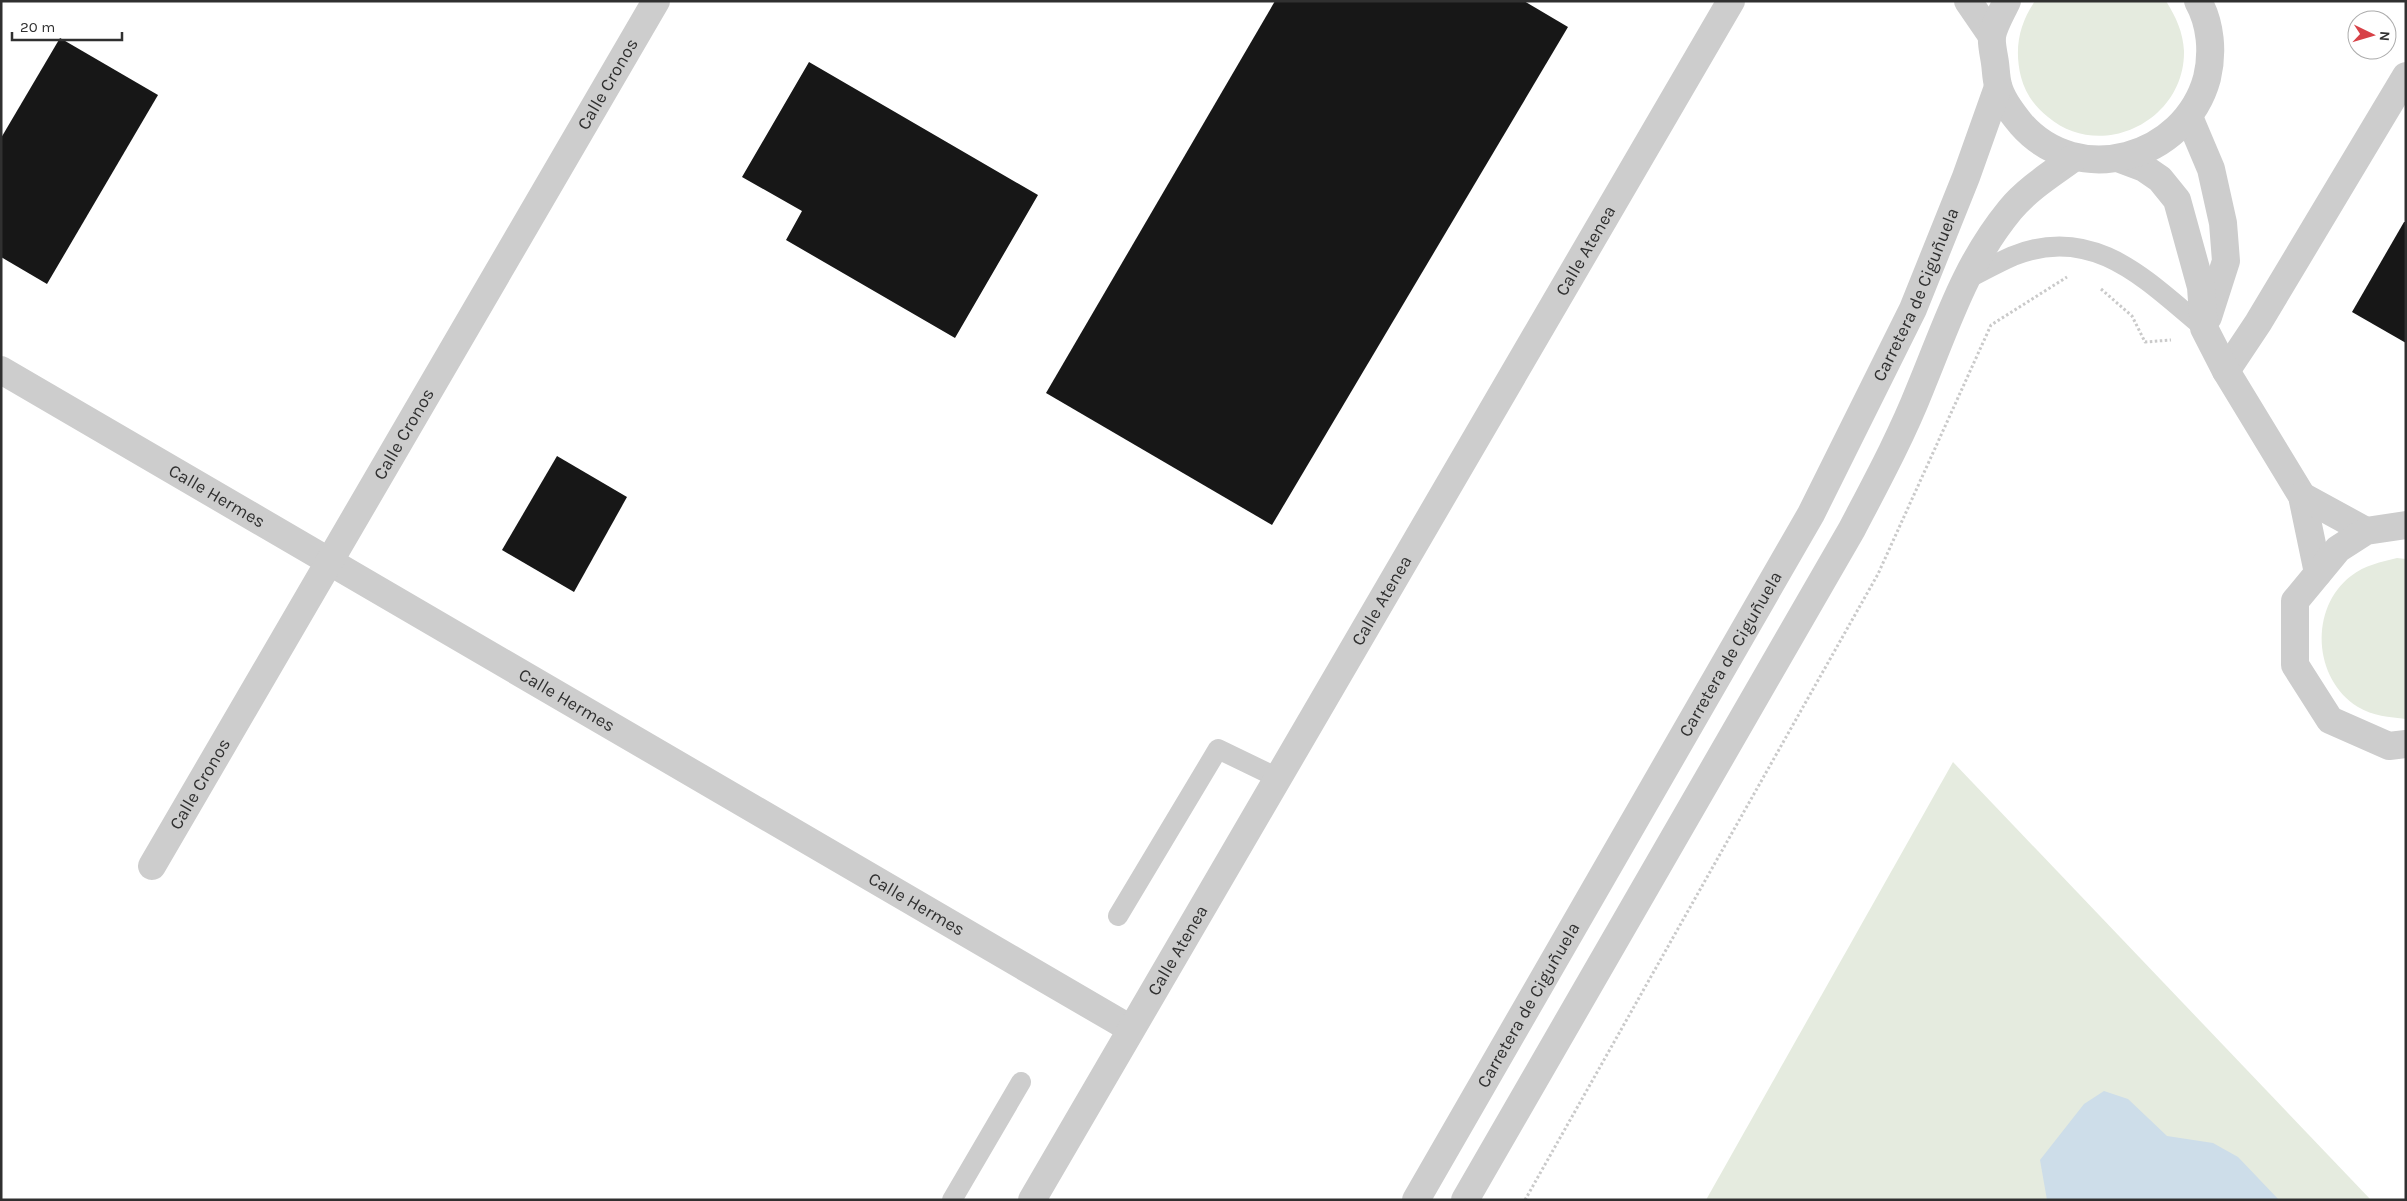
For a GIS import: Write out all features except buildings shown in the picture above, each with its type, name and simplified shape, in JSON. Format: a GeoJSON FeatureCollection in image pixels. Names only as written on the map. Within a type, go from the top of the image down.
{"type":"FeatureCollection","features":[{"type":"Feature","properties":{"kind":"street","name":"Calle Cronos"},"geometry":{"type":"LineString","coordinates":[[152,866],[656,1]]}},
{"type":"Feature","properties":{"kind":"street","name":"Calle Atenea"},"geometry":{"type":"LineString","coordinates":[[1032,1200],[1731,1]]}},
{"type":"Feature","properties":{"kind":"street"},"geometry":{"type":"LineString","coordinates":[[1968,1],[1992,36],[1998,86],[2010,111],[2028,131],[2049,147],[2075,157],[2097,160],[2120,159],[2158,144],[2189,116],[2203,92],[2210,65],[2210,37],[2202,4]]}},
{"type":"Feature","properties":{"kind":"street"},"geometry":{"type":"LineString","coordinates":[[1992,36],[2007,1]]}},
{"type":"Feature","properties":{"kind":"street"},"geometry":{"type":"LineString","coordinates":[[2226,371],[2258,323],[2406,76]]}},
{"type":"Feature","properties":{"kind":"street","name":"Carretera de Ciguñuela"},"geometry":{"type":"LineString","coordinates":[[1416,1200],[1812,514],[1913,309],[1966,177],[1998,86]]}},
{"type":"Feature","properties":{"kind":"street"},"geometry":{"type":"LineString","coordinates":[[2189,116],[2211,169],[2223,223],[2226,261],[2205,330]]}},
{"type":"Feature","properties":{"kind":"street"},"geometry":{"type":"LineString","coordinates":[[1465,1200],[1852,529],[1894,446],[1974,260],[2012,208],[2075,157]]}},
{"type":"Feature","properties":{"kind":"street"},"geometry":{"type":"LineString","coordinates":[[2120,159],[2144,168],[2160,179],[2177,200],[2201,287],[2205,330],[2226,371],[2302,496],[2318,573]]}},
{"type":"Feature","properties":{"kind":"street","name":"Calle Hermes"},"geometry":{"type":"LineString","coordinates":[[1,370],[1131,1029]]}},
{"type":"Feature","properties":{"kind":"street"},"geometry":{"type":"LineString","coordinates":[[2302,496],[2366,531]]}},
{"type":"Feature","properties":{"kind":"street"},"geometry":{"type":"LineString","coordinates":[[2406,525],[2366,531],[2338,549],[2295,601],[2295,666],[2330,720],[2389,746],[2406,744]]}},
{"type":"Feature","properties":{"kind":"lane"},"geometry":{"type":"LineString","coordinates":[[1966,280],[2015,256],[2048,248],[2075,246],[2111,258],[2148,282],[2205,330]]}},
{"type":"Feature","properties":{"kind":"lane"},"geometry":{"type":"LineString","coordinates":[[1118,916],[1218,749],[1278,778]]}},
{"type":"Feature","properties":{"kind":"lane"},"geometry":{"type":"LineString","coordinates":[[952,1200],[1021,1082]]}},
{"type":"Feature","properties":{"kind":"path"},"geometry":{"type":"LineString","coordinates":[[1525,1200],[1878,574],[1992,325],[2066,277],[2074,279]]}},
{"type":"Feature","properties":{"kind":"path"},"geometry":{"type":"LineString","coordinates":[[2097,285],[2132,316],[2146,342],[2190,338],[2205,330]]}},
{"type":"Feature","properties":{"kind":"shaded area"},"geometry":{"type":"Polygon","coordinates":[[[2035,1],[2166,1],[2178,25],[2184,51],[2181,76],[2171,97],[2155,115],[2136,127],[2115,134],[2092,136],[2069,130],[2048,117],[2039,109],[2028,94],[2019,67],[2019,37],[2025,19],[2035,1]]]}},
{"type":"Feature","properties":{"kind":"shaded area"},"geometry":{"type":"Polygon","coordinates":[[[2397,558],[2406,559],[2406,719],[2381,716],[2369,712],[2358,707],[2343,695],[2332,679],[2325,662],[2322,643],[2323,624],[2328,606],[2337,590],[2351,576],[2362,569],[2397,558]]]}},
{"type":"Feature","properties":{"kind":"shaded area"},"geometry":{"type":"Polygon","coordinates":[[[1953,762],[2371,1200],[1706,1200],[1953,762]]]}},
{"type":"Feature","properties":{"kind":"water"},"geometry":{"type":"Polygon","coordinates":[[[2104,1091],[2128,1099],[2167,1136],[2213,1143],[2238,1157],[2279,1200],[2047,1200],[2040,1160],[2084,1104],[2104,1091]]]}}]}
